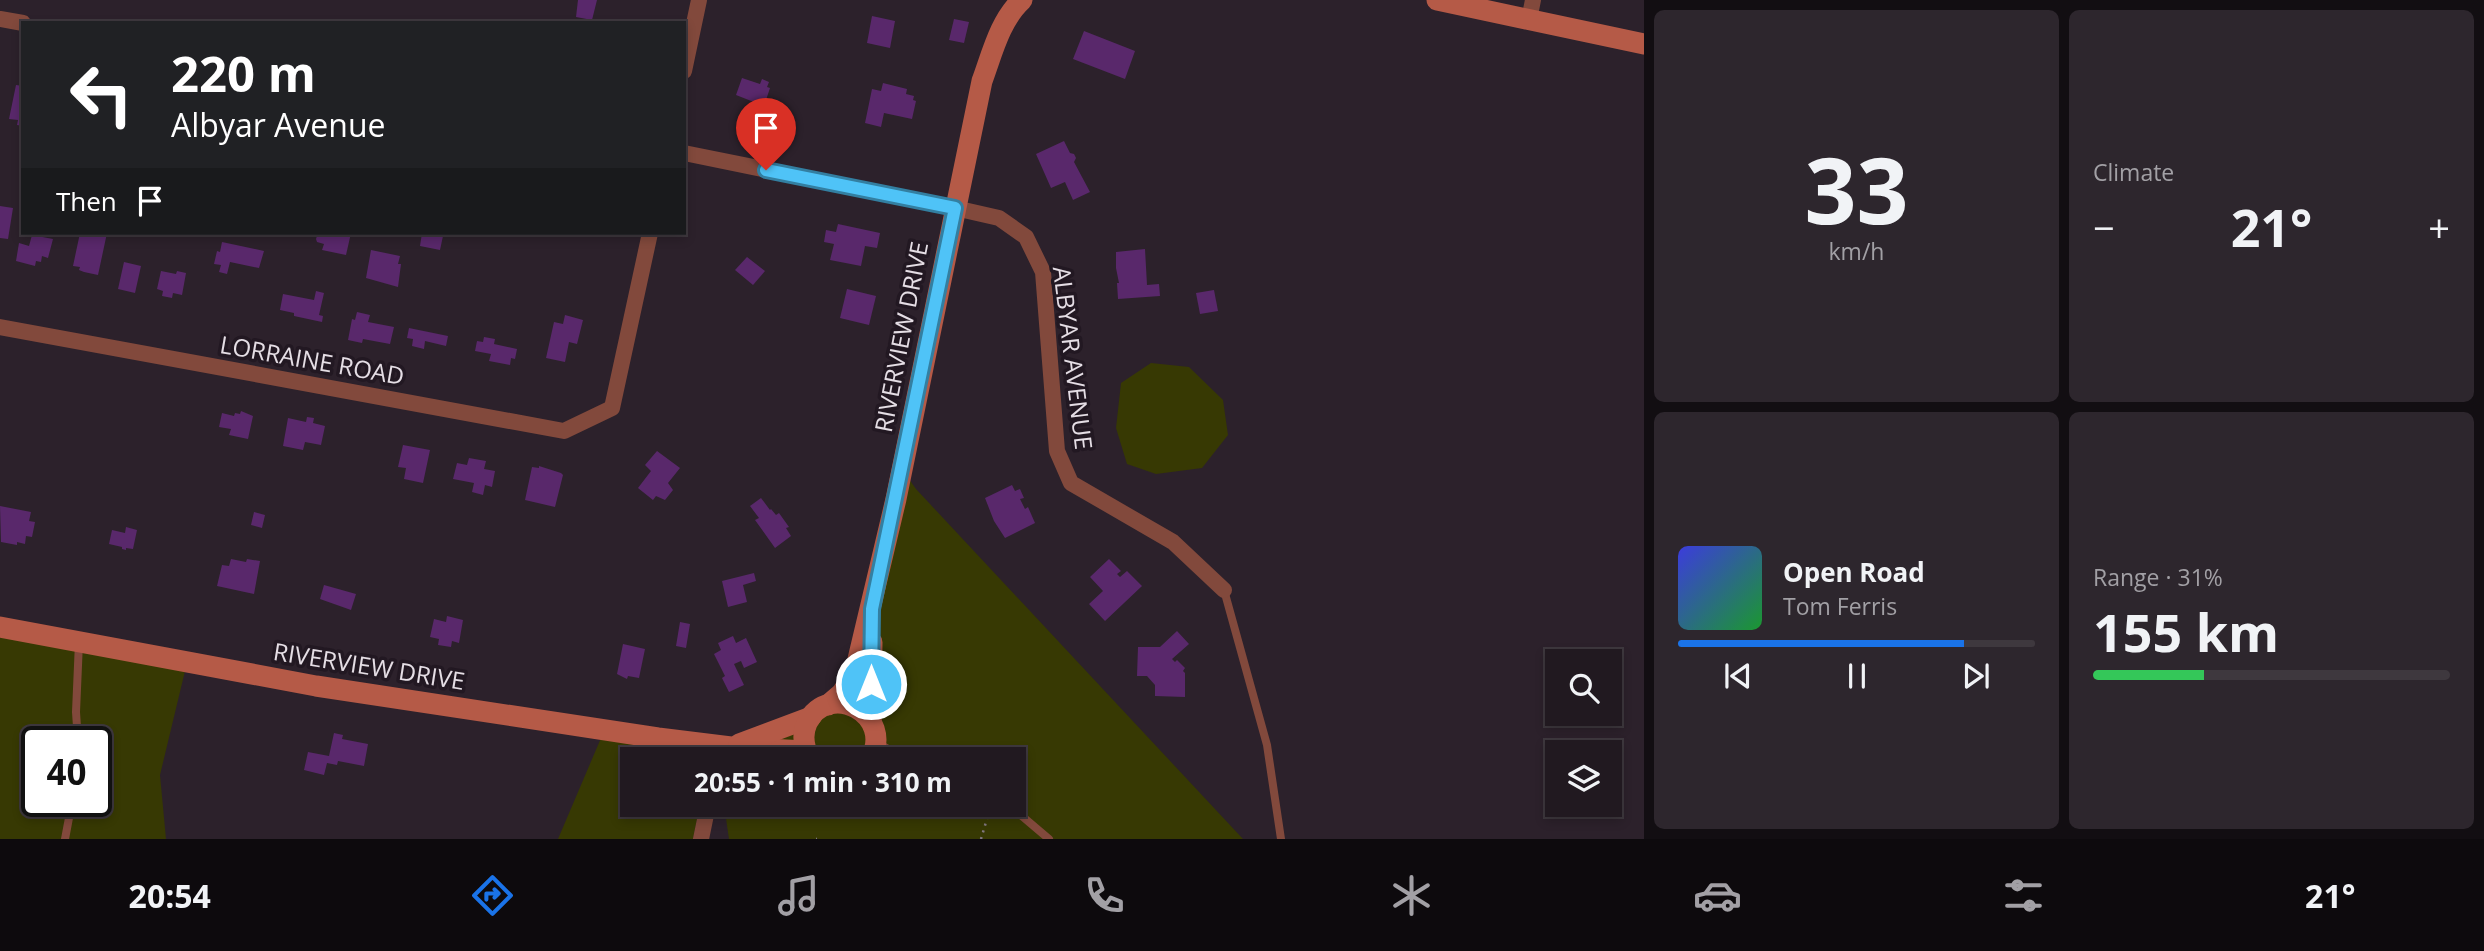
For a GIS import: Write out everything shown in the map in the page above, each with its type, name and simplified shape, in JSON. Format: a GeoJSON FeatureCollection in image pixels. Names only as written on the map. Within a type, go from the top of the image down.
{"type":"FeatureCollection","features":[{"type":"Feature","properties":{"kind":"street"},"geometry":{"type":"LineString","coordinates":[[686,62],[699,0]]}},
{"type":"Feature","properties":{"kind":"street","name":"RIVERVIEW DRIVE"},"geometry":{"type":"LineString","coordinates":[[805,747],[803,740],[805,728],[819,711],[842,693],[855,672],[872,609],[982,81],[996,40],[1016,5],[1022,0]]}},
{"type":"Feature","properties":{"kind":"street"},"geometry":{"type":"LineString","coordinates":[[1437,0],[1531,10],[1644,44]]}},
{"type":"Feature","properties":{"kind":"street"},"geometry":{"type":"LineString","coordinates":[[0,19],[21,23]]}},
{"type":"Feature","properties":{"kind":"street","name":"ALBYAR AVENUE"},"geometry":{"type":"LineString","coordinates":[[686,153],[999,218],[1026,237],[1043,272],[1057,451],[1071,483],[1173,542],[1224,590]]}},
{"type":"Feature","properties":{"kind":"street","name":"LORRAINE ROAD"},"geometry":{"type":"LineString","coordinates":[[0,327],[564,431],[612,408],[650,235]]}},
{"type":"Feature","properties":{"kind":"street","name":"RIVERVIEW DRIVE"},"geometry":{"type":"LineString","coordinates":[[871,720],[872,609]]}},
{"type":"Feature","properties":{"kind":"street","name":"RIVERVIEW DRIVE"},"geometry":{"type":"LineString","coordinates":[[0,627],[316,686],[700,747]]}},
{"type":"Feature","properties":{"kind":"street","name":"RIVERVIEW DRIVE"},"geometry":{"type":"LineString","coordinates":[[727,747],[840,703],[863,711],[871,720],[875,730],[873,747]]}},
{"type":"Feature","properties":{"kind":"street"},"geometry":{"type":"LineString","coordinates":[[701,839],[706,817]]}},
{"type":"Feature","properties":{"kind":"lane"},"geometry":{"type":"LineString","coordinates":[[1224,590],[1267,745],[1281,839]]}},
{"type":"Feature","properties":{"kind":"lane"},"geometry":{"type":"LineString","coordinates":[[77,726],[79,642]]}},
{"type":"Feature","properties":{"kind":"lane"},"geometry":{"type":"LineString","coordinates":[[65,839],[69,817]]}},
{"type":"Feature","properties":{"kind":"lane"},"geometry":{"type":"LineString","coordinates":[[1023,817],[1049,839]]}},
{"type":"Feature","properties":{"kind":"path"},"geometry":{"type":"LineString","coordinates":[[981,839],[987,817]]}},
{"type":"Feature","properties":{"kind":"shaded area"},"geometry":{"type":"Polygon","coordinates":[[[1151,363],[1189,367],[1223,400],[1228,435],[1202,468],[1156,474],[1127,464],[1116,428],[1121,383],[1151,363]]]}},
{"type":"Feature","properties":{"kind":"shaded area"},"geometry":{"type":"Polygon","coordinates":[[[902,469],[916,489],[1243,839],[729,839],[726,817],[1026,817],[1026,747],[731,747],[843,693],[902,469]]]}},
{"type":"Feature","properties":{"kind":"shaded area"},"geometry":{"type":"Polygon","coordinates":[[[0,636],[185,671],[160,775],[166,839],[0,839],[0,636]]]}},
{"type":"Feature","properties":{"kind":"shaded area"},"geometry":{"type":"Polygon","coordinates":[[[601,738],[654,747],[620,747],[620,817],[698,817],[693,839],[558,839],[601,738]]]}},
{"type":"Feature","properties":{"kind":"building"},"geometry":{"type":"Polygon","coordinates":[[[578,0],[597,0],[592,20],[576,17],[578,0]]]}},
{"type":"Feature","properties":{"kind":"building"},"geometry":{"type":"Polygon","coordinates":[[[872,16],[895,21],[890,48],[867,43],[872,16]]]}},
{"type":"Feature","properties":{"kind":"building"},"geometry":{"type":"Polygon","coordinates":[[[954,19],[969,22],[964,43],[949,40],[954,19]]]}},
{"type":"Feature","properties":{"kind":"building"},"geometry":{"type":"Polygon","coordinates":[[[1084,31],[1135,51],[1125,79],[1073,59],[1084,31]]]}},
{"type":"Feature","properties":{"kind":"building"},"geometry":{"type":"Polygon","coordinates":[[[742,78],[760,84],[762,79],[769,82],[767,87],[770,88],[764,106],[736,95],[742,78]]]}},
{"type":"Feature","properties":{"kind":"building"},"geometry":{"type":"Polygon","coordinates":[[[883,83],[907,89],[906,94],[914,96],[913,100],[916,101],[912,119],[884,113],[881,127],[865,123],[872,89],[881,91],[883,83]]]}},
{"type":"Feature","properties":{"kind":"building"},"geometry":{"type":"Polygon","coordinates":[[[16,85],[21,86],[21,126],[17,125],[18,120],[9,119],[16,85]]]}},
{"type":"Feature","properties":{"kind":"building"},"geometry":{"type":"Polygon","coordinates":[[[1064,141],[1070,153],[1074,154],[1074,162],[1090,192],[1073,200],[1065,182],[1051,188],[1036,154],[1064,141]]]}},
{"type":"Feature","properties":{"kind":"building"},"geometry":{"type":"Polygon","coordinates":[[[0,206],[13,208],[8,239],[0,238],[0,206]]]}},
{"type":"Feature","properties":{"kind":"building"},"geometry":{"type":"Polygon","coordinates":[[[838,224],[880,233],[877,248],[865,246],[861,266],[830,260],[834,244],[824,242],[826,230],[836,232],[838,224]]]}},
{"type":"Feature","properties":{"kind":"building"},"geometry":{"type":"Polygon","coordinates":[[[32,235],[53,239],[48,258],[42,256],[41,262],[36,261],[35,266],[16,261],[19,243],[29,246],[32,235]]]}},
{"type":"Feature","properties":{"kind":"building"},"geometry":{"type":"Polygon","coordinates":[[[80,235],[107,235],[98,275],[73,266],[80,235]]]}},
{"type":"Feature","properties":{"kind":"building"},"geometry":{"type":"Polygon","coordinates":[[[317,235],[351,235],[346,255],[322,250],[324,244],[316,239],[317,235]]]}},
{"type":"Feature","properties":{"kind":"building"},"geometry":{"type":"Polygon","coordinates":[[[422,235],[443,236],[440,250],[420,246],[422,235]]]}},
{"type":"Feature","properties":{"kind":"building"},"geometry":{"type":"Polygon","coordinates":[[[222,242],[264,251],[259,268],[230,262],[227,274],[219,272],[221,265],[214,264],[222,242]]]}},
{"type":"Feature","properties":{"kind":"building"},"geometry":{"type":"Polygon","coordinates":[[[1145,249],[1147,285],[1159,284],[1160,296],[1118,299],[1116,252],[1145,249]]]}},
{"type":"Feature","properties":{"kind":"building"},"geometry":{"type":"Polygon","coordinates":[[[371,250],[400,256],[398,287],[366,278],[371,250]]]}},
{"type":"Feature","properties":{"kind":"building"},"geometry":{"type":"Polygon","coordinates":[[[747,257],[765,271],[753,285],[735,270],[747,257]]]}},
{"type":"Feature","properties":{"kind":"building"},"geometry":{"type":"Polygon","coordinates":[[[124,262],[141,266],[135,293],[118,289],[124,262]]]}},
{"type":"Feature","properties":{"kind":"building"},"geometry":{"type":"Polygon","coordinates":[[[161,271],[186,273],[182,295],[173,293],[172,298],[162,296],[163,291],[157,289],[161,271]]]}},
{"type":"Feature","properties":{"kind":"building"},"geometry":{"type":"Polygon","coordinates":[[[847,289],[876,296],[869,325],[840,318],[847,289]]]}},
{"type":"Feature","properties":{"kind":"building"},"geometry":{"type":"Polygon","coordinates":[[[1214,290],[1218,311],[1200,314],[1196,293],[1214,290]]]}},
{"type":"Feature","properties":{"kind":"building"},"geometry":{"type":"Polygon","coordinates":[[[316,291],[324,293],[319,315],[323,316],[322,322],[280,310],[283,294],[314,300],[316,291]]]}},
{"type":"Feature","properties":{"kind":"building"},"geometry":{"type":"Polygon","coordinates":[[[357,312],[370,315],[368,322],[394,327],[390,344],[363,339],[362,343],[348,340],[352,319],[355,320],[357,312]]]}},
{"type":"Feature","properties":{"kind":"building"},"geometry":{"type":"Polygon","coordinates":[[[565,315],[583,320],[577,344],[569,342],[565,362],[546,358],[554,322],[563,324],[565,315]]]}},
{"type":"Feature","properties":{"kind":"building"},"geometry":{"type":"Polygon","coordinates":[[[409,328],[448,336],[446,346],[425,341],[424,349],[412,346],[413,339],[407,338],[409,328]]]}},
{"type":"Feature","properties":{"kind":"building"},"geometry":{"type":"Polygon","coordinates":[[[484,337],[495,339],[494,344],[517,349],[515,359],[511,358],[510,365],[489,361],[491,354],[475,351],[477,341],[483,342],[484,337]]]}},
{"type":"Feature","properties":{"kind":"building"},"geometry":{"type":"Polygon","coordinates":[[[241,411],[253,416],[248,439],[229,435],[231,429],[219,427],[222,413],[234,416],[241,411]]]}},
{"type":"Feature","properties":{"kind":"building"},"geometry":{"type":"Polygon","coordinates":[[[307,417],[314,418],[313,423],[325,426],[321,445],[305,442],[303,450],[283,446],[288,418],[306,422],[307,417]]]}},
{"type":"Feature","properties":{"kind":"building"},"geometry":{"type":"Polygon","coordinates":[[[403,445],[430,450],[423,483],[404,479],[406,468],[398,467],[403,445]]]}},
{"type":"Feature","properties":{"kind":"building"},"geometry":{"type":"Polygon","coordinates":[[[657,451],[680,468],[668,483],[673,490],[665,500],[656,496],[653,500],[638,488],[651,471],[645,465],[657,451]]]}},
{"type":"Feature","properties":{"kind":"building"},"geometry":{"type":"Polygon","coordinates":[[[469,458],[486,461],[484,469],[495,471],[492,487],[485,485],[483,495],[472,492],[474,483],[453,479],[457,463],[467,465],[469,458]]]}},
{"type":"Feature","properties":{"kind":"building"},"geometry":{"type":"Polygon","coordinates":[[[539,466],[563,475],[555,507],[525,500],[532,467],[539,466]]]}},
{"type":"Feature","properties":{"kind":"building"},"geometry":{"type":"Polygon","coordinates":[[[1012,485],[1015,491],[1020,489],[1024,498],[1020,499],[1025,509],[1028,507],[1035,523],[1005,538],[994,521],[985,498],[1012,485]]]}},
{"type":"Feature","properties":{"kind":"building"},"geometry":{"type":"Polygon","coordinates":[[[761,498],[776,515],[779,513],[789,527],[786,528],[791,536],[775,548],[755,520],[759,518],[750,506],[761,498]]]}},
{"type":"Feature","properties":{"kind":"building"},"geometry":{"type":"Polygon","coordinates":[[[0,506],[31,512],[29,521],[35,522],[32,537],[26,536],[25,544],[1,542],[0,506]]]}},
{"type":"Feature","properties":{"kind":"building"},"geometry":{"type":"Polygon","coordinates":[[[254,512],[265,515],[262,528],[251,525],[254,512]]]}},
{"type":"Feature","properties":{"kind":"building"},"geometry":{"type":"Polygon","coordinates":[[[126,527],[137,530],[133,549],[126,550],[109,544],[112,530],[125,533],[126,527]]]}},
{"type":"Feature","properties":{"kind":"building"},"geometry":{"type":"Polygon","coordinates":[[[231,559],[260,561],[254,594],[217,586],[222,565],[229,566],[231,559]]]}},
{"type":"Feature","properties":{"kind":"building"},"geometry":{"type":"Polygon","coordinates":[[[1109,559],[1121,571],[1117,574],[1120,577],[1127,571],[1142,586],[1105,621],[1089,604],[1103,591],[1090,577],[1109,559]]]}},
{"type":"Feature","properties":{"kind":"building"},"geometry":{"type":"Polygon","coordinates":[[[754,573],[756,581],[743,585],[747,602],[728,607],[722,581],[754,573]]]}},
{"type":"Feature","properties":{"kind":"building"},"geometry":{"type":"Polygon","coordinates":[[[324,585],[356,594],[351,610],[320,599],[324,585]]]}},
{"type":"Feature","properties":{"kind":"building"},"geometry":{"type":"Polygon","coordinates":[[[447,616],[463,620],[459,643],[452,641],[451,647],[438,645],[439,639],[430,637],[434,619],[446,622],[447,616]]]}},
{"type":"Feature","properties":{"kind":"building"},"geometry":{"type":"Polygon","coordinates":[[[680,622],[690,624],[686,648],[676,646],[680,622]]]}},
{"type":"Feature","properties":{"kind":"building"},"geometry":{"type":"Polygon","coordinates":[[[1177,631],[1189,644],[1172,659],[1185,668],[1185,697],[1155,696],[1155,685],[1147,676],[1137,676],[1138,647],[1160,647],[1177,631]]]}},
{"type":"Feature","properties":{"kind":"building"},"geometry":{"type":"Polygon","coordinates":[[[733,636],[736,643],[746,638],[757,662],[744,668],[741,661],[734,664],[744,685],[729,692],[722,678],[725,676],[714,654],[721,650],[718,643],[733,636]]]}},
{"type":"Feature","properties":{"kind":"building"},"geometry":{"type":"Polygon","coordinates":[[[623,644],[645,649],[639,678],[628,676],[627,679],[617,674],[623,644]]]}},
{"type":"Feature","properties":{"kind":"building"},"geometry":{"type":"Polygon","coordinates":[[[334,733],[343,735],[342,739],[368,744],[364,766],[338,761],[337,765],[327,763],[324,775],[304,770],[308,752],[329,756],[334,733]]]}},
{"type":"Feature","properties":{"kind":"route"},"geometry":{"type":"LineString","coordinates":[[766,170],[955,208],[872,609],[871,684]]}}]}
